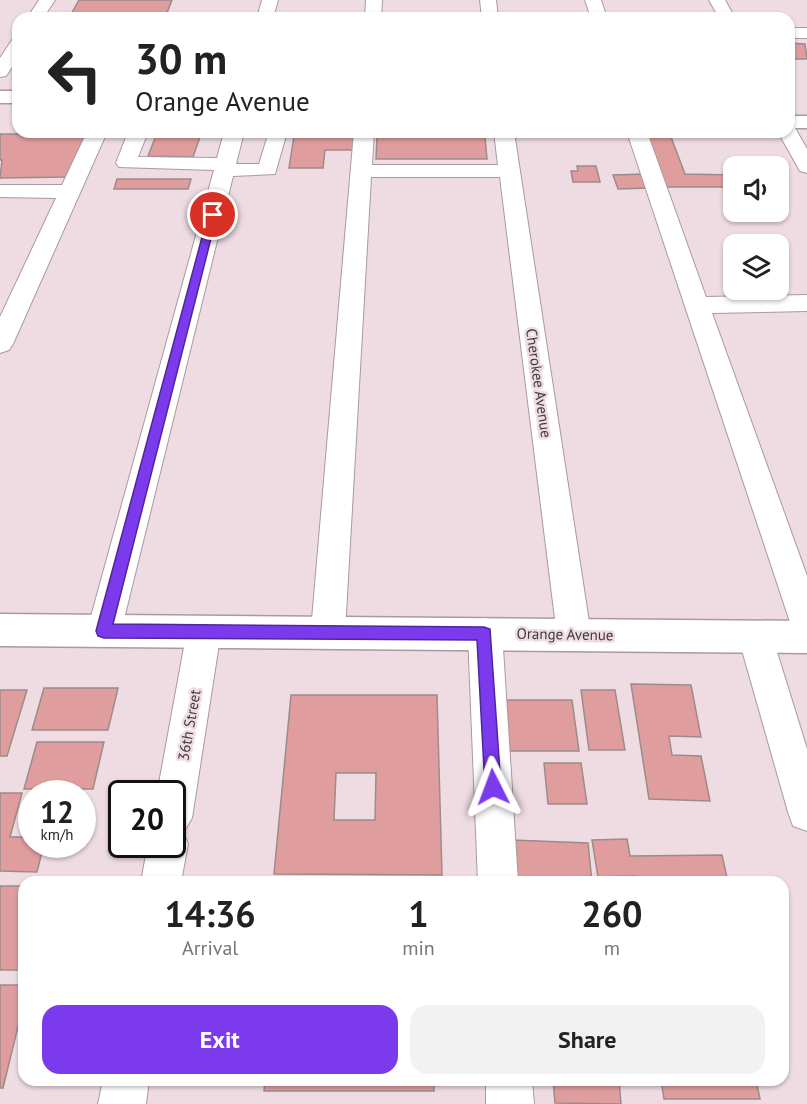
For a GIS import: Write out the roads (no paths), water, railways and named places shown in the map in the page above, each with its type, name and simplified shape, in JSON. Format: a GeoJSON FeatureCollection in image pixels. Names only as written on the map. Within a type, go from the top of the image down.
{"type":"FeatureCollection","features":[{"type":"Feature","properties":{"kind":"main road","name":"Orange Avenue"},"geometry":{"type":"LineString","coordinates":[[0,630],[807,637]]}},
{"type":"Feature","properties":{"kind":"street"},"geometry":{"type":"LineString","coordinates":[[0,72],[12,42]]}},
{"type":"Feature","properties":{"kind":"street"},"geometry":{"type":"LineString","coordinates":[[0,344],[94,138]]}},
{"type":"Feature","properties":{"kind":"street"},"geometry":{"type":"LineString","coordinates":[[136,138],[126,163],[268,170],[275,139]]}},
{"type":"Feature","properties":{"kind":"street"},"geometry":{"type":"LineString","coordinates":[[104,631],[232,138]]}},
{"type":"Feature","properties":{"kind":"street"},"geometry":{"type":"LineString","coordinates":[[328,632],[364,138]]}},
{"type":"Feature","properties":{"kind":"street","name":"Cherokee Avenue"},"geometry":{"type":"LineString","coordinates":[[505,138],[574,635]]}},
{"type":"Feature","properties":{"kind":"street"},"geometry":{"type":"LineString","coordinates":[[640,138],[807,622]]}},
{"type":"Feature","properties":{"kind":"street"},"geometry":{"type":"LineString","coordinates":[[791,138],[807,167]]}},
{"type":"Feature","properties":{"kind":"street"},"geometry":{"type":"LineString","coordinates":[[362,171],[509,171]]}},
{"type":"Feature","properties":{"kind":"street"},"geometry":{"type":"LineString","coordinates":[[0,191],[70,192]]}},
{"type":"Feature","properties":{"kind":"street"},"geometry":{"type":"LineString","coordinates":[[697,305],[807,303]]}},
{"type":"Feature","properties":{"kind":"street","name":"36th Street"},"geometry":{"type":"LineString","coordinates":[[179,780],[204,632]]}},
{"type":"Feature","properties":{"kind":"street"},"geometry":{"type":"LineString","coordinates":[[484,633],[498,876]]}},
{"type":"Feature","properties":{"kind":"street"},"geometry":{"type":"LineString","coordinates":[[755,636],[807,813]]}},
{"type":"Feature","properties":{"kind":"street"},"geometry":{"type":"LineString","coordinates":[[162,876],[165,858]]}},
{"type":"Feature","properties":{"kind":"street"},"geometry":{"type":"LineString","coordinates":[[122,1104],[125,1086]]}},
{"type":"Feature","properties":{"kind":"street"},"geometry":{"type":"LineString","coordinates":[[509,1086],[510,1104]]}}]}
